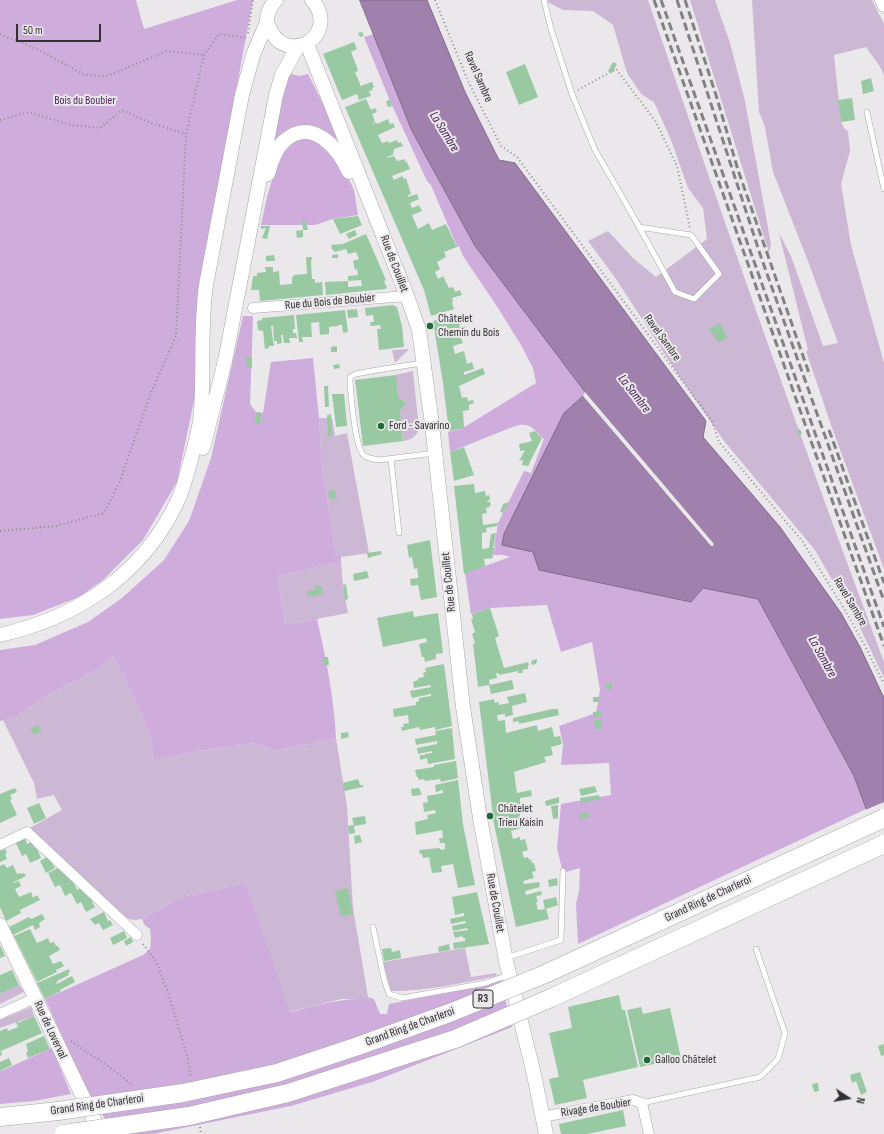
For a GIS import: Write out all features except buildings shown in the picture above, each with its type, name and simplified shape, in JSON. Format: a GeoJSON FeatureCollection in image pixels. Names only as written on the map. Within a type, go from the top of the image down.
{"type":"FeatureCollection","features":[{"type":"Feature","properties":{"kind":"highway","name":"Grand Ring de Charleroi"},"geometry":{"type":"LineString","coordinates":[[0,1117],[58,1111],[183,1092],[277,1073],[358,1046],[452,1012],[545,974],[884,818]]}},
{"type":"Feature","properties":{"kind":"highway","name":"Grand Ring de Charleroi"},"geometry":{"type":"LineString","coordinates":[[60,1134],[189,1116],[288,1093],[455,1039],[559,994],[884,844]]}},
{"type":"Feature","properties":{"kind":"main road"},"geometry":{"type":"LineString","coordinates":[[0,635],[27,628],[70,611],[112,585],[151,545],[162,530],[179,498],[185,482],[201,414],[203,306],[242,95],[252,55],[267,22],[268,12],[276,0]]}},
{"type":"Feature","properties":{"kind":"main road"},"geometry":{"type":"LineString","coordinates":[[0,644],[36,635],[56,627],[98,605],[125,585],[147,564],[169,535],[187,502],[199,465],[225,361],[276,95],[282,74],[302,45],[314,38],[319,30],[321,21],[320,12],[312,0]]}},
{"type":"Feature","properties":{"kind":"main road"},"geometry":{"type":"LineString","coordinates":[[882,0],[884,5]]}},
{"type":"Feature","properties":{"kind":"main road"},"geometry":{"type":"LineString","coordinates":[[267,22],[271,34],[277,41],[285,45],[302,45]]}},
{"type":"Feature","properties":{"kind":"main road","name":"Rue de Couillet"},"geometry":{"type":"LineString","coordinates":[[302,45],[366,193],[419,330],[463,707],[505,958],[533,1070],[546,1134]]}},
{"type":"Feature","properties":{"kind":"main road"},"geometry":{"type":"LineString","coordinates":[[251,227],[258,210],[271,163],[277,150],[284,141],[293,135],[303,132],[314,134],[327,141],[339,152],[354,182],[366,193]]}},
{"type":"Feature","properties":{"kind":"main road","name":"Rue de Loverval"},"geometry":{"type":"LineString","coordinates":[[0,925],[101,1134]]}},
{"type":"Feature","properties":{"kind":"street","name":"Rue du Bois de Boubier"},"geometry":{"type":"LineString","coordinates":[[253,308],[407,296]]}},
{"type":"Feature","properties":{"kind":"street"},"geometry":{"type":"LineString","coordinates":[[0,845],[27,832],[137,935]]}},
{"type":"Feature","properties":{"kind":"street"},"geometry":{"type":"LineString","coordinates":[[0,1014],[35,998]]}},
{"type":"Feature","properties":{"kind":"street","name":"Rivage de Boubier"},"geometry":{"type":"LineString","coordinates":[[542,1117],[633,1100],[642,1103],[649,1134]]}},
{"type":"Feature","properties":{"kind":"lane"},"geometry":{"type":"LineString","coordinates":[[544,0],[551,29],[572,94],[595,150],[675,292],[694,299],[719,274],[691,235],[639,227]]}},
{"type":"Feature","properties":{"kind":"lane"},"geometry":{"type":"LineString","coordinates":[[867,112],[884,189]]}},
{"type":"Feature","properties":{"kind":"lane"},"geometry":{"type":"LineString","coordinates":[[423,362],[356,374],[350,377],[350,387],[358,445],[363,454],[370,458],[379,460],[434,453]]}},
{"type":"Feature","properties":{"kind":"lane"},"geometry":{"type":"LineString","coordinates":[[391,459],[399,532]]}},
{"type":"Feature","properties":{"kind":"lane"},"geometry":{"type":"LineString","coordinates":[[505,958],[561,940],[563,871]]}},
{"type":"Feature","properties":{"kind":"lane"},"geometry":{"type":"LineString","coordinates":[[373,927],[384,979],[389,994],[402,998],[486,983],[509,975]]}},
{"type":"Feature","properties":{"kind":"lane"},"geometry":{"type":"LineString","coordinates":[[642,1103],[760,1077],[778,1059],[785,1033],[756,949]]}},
{"type":"Feature","properties":{"kind":"path"},"geometry":{"type":"LineString","coordinates":[[0,531],[56,526],[104,513],[120,481],[150,395],[176,336],[186,134],[204,55],[219,34],[247,38],[253,0]]}},
{"type":"Feature","properties":{"kind":"path","name":"Ravel Sambre"},"geometry":{"type":"LineString","coordinates":[[435,0],[468,80],[501,146],[517,157],[712,421],[719,442],[803,542],[846,612],[884,684]]}},
{"type":"Feature","properties":{"kind":"path"},"geometry":{"type":"LineString","coordinates":[[0,34],[35,48],[85,75],[107,76],[167,51],[204,55]]}},
{"type":"Feature","properties":{"kind":"path"},"geometry":{"type":"LineString","coordinates":[[572,94],[616,69],[656,122],[677,166],[691,235]]}},
{"type":"Feature","properties":{"kind":"path"},"geometry":{"type":"LineString","coordinates":[[0,120],[29,112],[70,125],[100,128],[122,110],[151,123],[186,134]]}},
{"type":"Feature","properties":{"kind":"path"},"geometry":{"type":"LineString","coordinates":[[137,935],[156,961],[169,995],[188,1059],[192,1081]]}},
{"type":"Feature","properties":{"kind":"path"},"geometry":{"type":"LineString","coordinates":[[67,1038],[119,1074],[135,1088]]}},
{"type":"Feature","properties":{"kind":"path"},"geometry":{"type":"LineString","coordinates":[[200,1126],[201,1134]]}},
{"type":"Feature","properties":{"kind":"shaded area"},"geometry":{"type":"Polygon","coordinates":[[[548,0],[648,0],[764,332],[884,662],[884,678],[862,632],[815,550],[724,441],[681,379],[616,279],[588,241],[608,231],[634,259],[656,277],[707,239],[703,208],[688,188],[671,140],[654,102],[641,94],[627,73],[613,25],[593,11],[563,10],[548,2],[548,0]]]}},
{"type":"Feature","properties":{"kind":"shaded area"},"geometry":{"type":"Polygon","coordinates":[[[690,0],[715,0],[730,43],[745,101],[771,244],[769,253],[690,0]]]}},
{"type":"Feature","properties":{"kind":"shaded area"},"geometry":{"type":"Polygon","coordinates":[[[752,0],[872,0],[884,24],[884,76],[881,68],[866,47],[834,55],[841,122],[844,128],[848,131],[850,151],[841,184],[851,245],[884,363],[884,569],[831,425],[806,351],[808,350],[779,233],[791,256],[823,346],[838,343],[773,172],[765,127],[759,112],[752,0]]]}},
{"type":"Feature","properties":{"kind":"shaded area"},"geometry":{"type":"Polygon","coordinates":[[[409,349],[395,363],[392,350],[409,349]]]}},
{"type":"Feature","properties":{"kind":"shaded area"},"geometry":{"type":"Polygon","coordinates":[[[413,371],[419,429],[413,438],[403,441],[400,411],[406,403],[398,397],[395,375],[413,371]]]}},
{"type":"Feature","properties":{"kind":"shaded area"},"geometry":{"type":"Polygon","coordinates":[[[319,418],[332,418],[335,436],[347,433],[369,553],[336,557],[322,467],[319,418]]]}},
{"type":"Feature","properties":{"kind":"shaded area"},"geometry":{"type":"Polygon","coordinates":[[[341,562],[343,586],[348,613],[285,625],[278,576],[341,562]]]}},
{"type":"Feature","properties":{"kind":"shaded area"},"geometry":{"type":"Polygon","coordinates":[[[113,656],[125,678],[150,735],[154,760],[199,751],[255,743],[275,751],[336,738],[347,806],[353,908],[368,997],[374,999],[341,999],[289,1012],[246,883],[181,897],[142,919],[134,920],[125,918],[28,829],[62,810],[54,795],[37,799],[34,783],[3,720],[15,717],[46,696],[96,670],[113,656]]]}},
{"type":"Feature","properties":{"kind":"shaded area"},"geometry":{"type":"Polygon","coordinates":[[[465,948],[471,977],[496,973],[497,976],[431,988],[391,991],[383,962],[465,948]]]}},
{"type":"Feature","properties":{"kind":"shaded area"},"geometry":{"type":"Polygon","coordinates":[[[19,985],[24,992],[0,1004],[0,994],[19,985]]]}},
{"type":"Feature","properties":{"kind":"shaded area"},"geometry":{"type":"Polygon","coordinates":[[[31,1007],[34,1016],[0,1028],[0,1020],[31,1007]]]}},
{"type":"Feature","properties":{"kind":"green space","name":"Bois du Boubier"},"geometry":{"type":"Polygon","coordinates":[[[0,0],[136,0],[144,29],[237,0],[253,0],[205,255],[196,325],[195,396],[177,482],[143,540],[103,580],[79,597],[33,615],[0,619],[0,0]]]}},
{"type":"Feature","properties":{"kind":"green space"},"geometry":{"type":"Polygon","coordinates":[[[374,34],[412,131],[475,246],[586,393],[564,413],[534,552],[539,570],[691,602],[702,588],[758,599],[854,776],[866,809],[578,944],[576,904],[579,891],[580,868],[563,873],[557,848],[561,804],[611,795],[609,763],[561,765],[563,744],[559,726],[596,713],[600,690],[592,642],[561,652],[547,605],[490,608],[471,614],[465,573],[510,557],[493,555],[491,551],[496,550],[494,547],[498,523],[524,471],[531,473],[544,439],[531,427],[520,425],[450,452],[448,432],[463,428],[536,383],[533,368],[521,345],[463,256],[459,246],[456,244],[431,185],[427,181],[390,101],[364,37],[374,34]]]}},
{"type":"Feature","properties":{"kind":"green space"},"geometry":{"type":"Polygon","coordinates":[[[288,73],[299,76],[308,74],[338,134],[336,140],[325,132],[276,142],[271,141],[288,73]]]}},
{"type":"Feature","properties":{"kind":"green space"},"geometry":{"type":"Polygon","coordinates":[[[298,138],[310,138],[325,144],[342,165],[354,190],[358,215],[333,219],[315,225],[261,225],[267,197],[279,157],[298,138]]]}},
{"type":"Feature","properties":{"kind":"green space"},"geometry":{"type":"Polygon","coordinates":[[[243,316],[253,316],[250,404],[256,412],[263,413],[271,362],[313,358],[322,467],[336,556],[341,557],[341,562],[278,576],[285,625],[317,619],[329,678],[336,738],[275,751],[255,743],[199,751],[154,760],[150,735],[125,678],[113,656],[96,670],[46,696],[15,717],[0,721],[0,650],[35,645],[88,622],[122,598],[164,560],[189,521],[211,458],[243,316]]]}},
{"type":"Feature","properties":{"kind":"green space"},"geometry":{"type":"Polygon","coordinates":[[[246,883],[290,1012],[331,1002],[352,999],[374,999],[380,1014],[387,1014],[389,1004],[451,992],[500,978],[512,1027],[372,1082],[291,1106],[153,1134],[114,1134],[85,1086],[45,999],[143,955],[150,949],[151,939],[150,929],[144,924],[142,919],[181,897],[246,883]]]}},
{"type":"Feature","properties":{"kind":"green space"},"geometry":{"type":"Polygon","coordinates":[[[52,1048],[71,1094],[34,1101],[0,1104],[0,1070],[1,1071],[52,1048]]]}},
{"type":"Feature","properties":{"kind":"water","name":"La Sambre"},"geometry":{"type":"Polygon","coordinates":[[[360,0],[427,0],[465,92],[499,160],[515,163],[706,421],[703,437],[780,527],[841,613],[860,647],[884,698],[884,857],[854,776],[758,599],[703,588],[691,602],[539,570],[533,552],[502,545],[504,534],[564,413],[583,396],[711,546],[714,545],[585,392],[475,246],[412,131],[360,0]]]}},
{"type":"Feature","properties":{"kind":"pier"},"geometry":{"type":"Polygon","coordinates":[[[585,392],[714,544],[713,546],[711,546],[583,396],[585,392]]]}},
{"type":"Feature","properties":{"kind":"pier"},"geometry":{"type":"Polygon","coordinates":[[[884,802],[884,859],[882,858],[865,810],[884,802]]]}},
{"type":"Feature","properties":{"kind":"railway"},"geometry":{"type":"LineString","coordinates":[[654,0],[884,646]]}},
{"type":"Feature","properties":{"kind":"railway"},"geometry":{"type":"LineString","coordinates":[[661,0],[884,627]]}},
{"type":"Feature","properties":{"kind":"railway"},"geometry":{"type":"LineString","coordinates":[[677,0],[761,257],[884,601]]}},
{"type":"Feature","properties":{"kind":"railway"},"geometry":{"type":"LineString","coordinates":[[685,0],[716,95],[738,170],[810,376]]}},
{"type":"Feature","properties":{"kind":"railway"},"geometry":{"type":"LineString","coordinates":[[829,430],[884,583]]}},
{"type":"Feature","properties":{"kind":"place","name":"Châtelet Chemin du Bois"},"geometry":{"type":"Point","coordinates":[430,326]}},
{"type":"Feature","properties":{"kind":"place","name":"Ford - Savarino"},"geometry":{"type":"Point","coordinates":[381,426]}},
{"type":"Feature","properties":{"kind":"place","name":"Châtelet Trieu Kaisin"},"geometry":{"type":"Point","coordinates":[490,816]}},
{"type":"Feature","properties":{"kind":"place","name":"Galloo Châtelet"},"geometry":{"type":"Point","coordinates":[647,1060]}}]}
